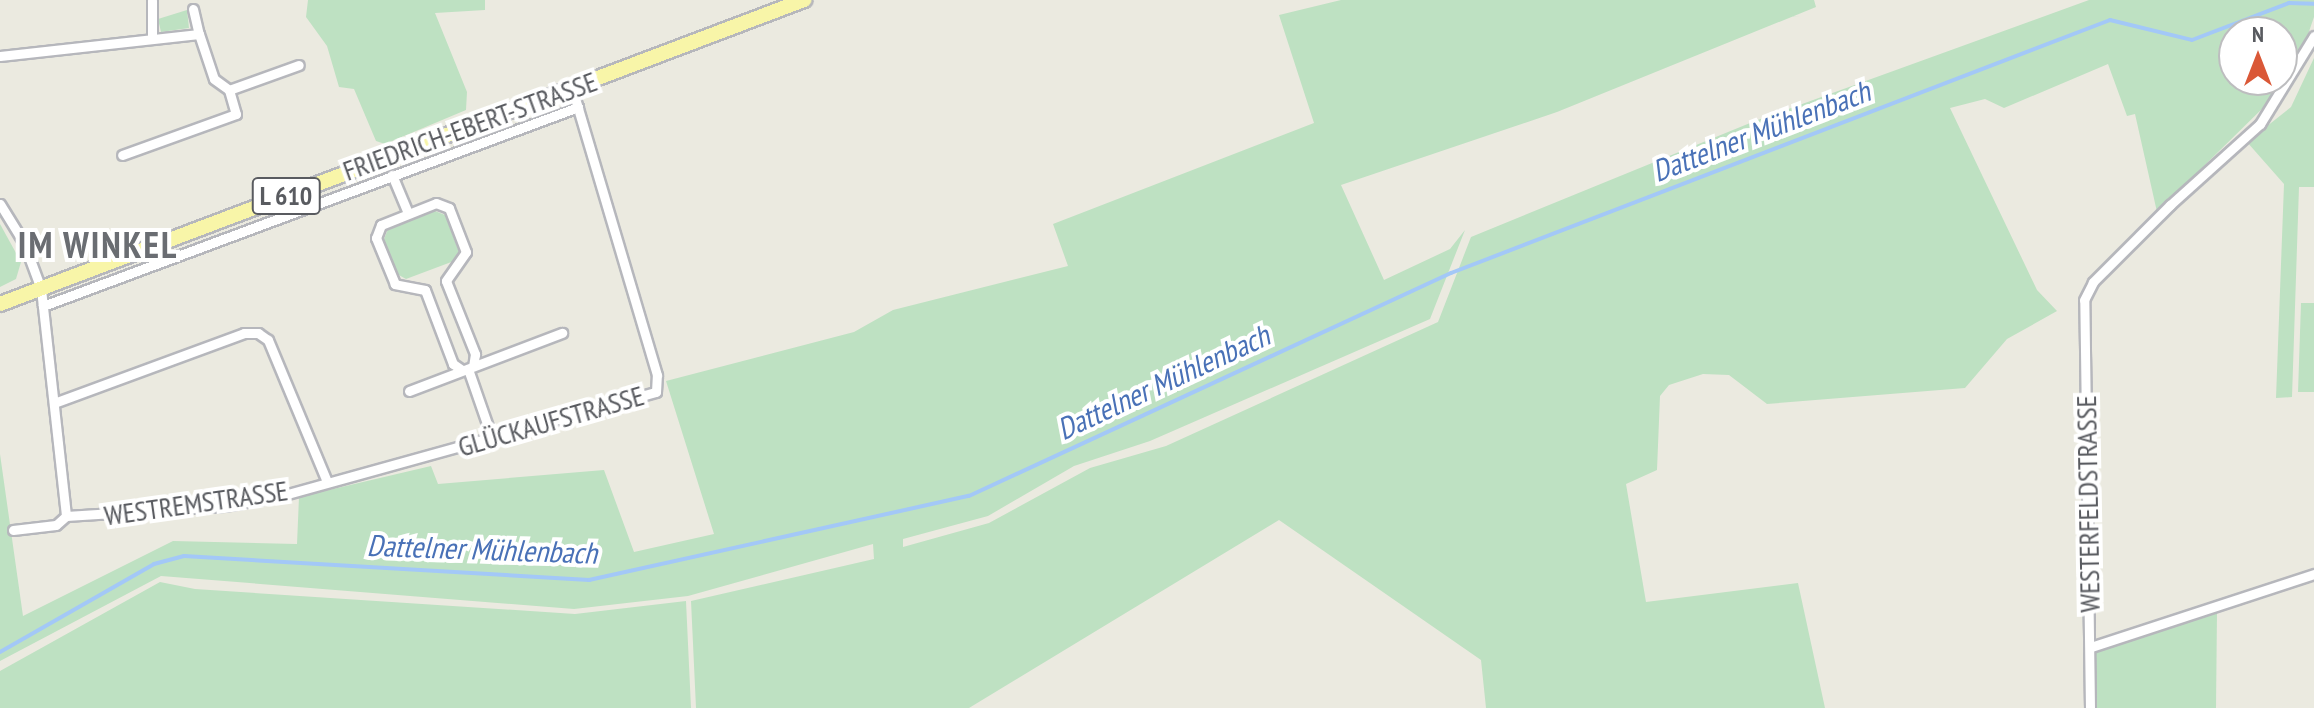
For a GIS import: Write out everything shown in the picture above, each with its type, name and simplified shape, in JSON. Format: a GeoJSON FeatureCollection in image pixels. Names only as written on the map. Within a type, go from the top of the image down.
{"type":"FeatureCollection","features":[{"type":"Feature","properties":{"kind":"main road","name":"FRIEDRICH-EBERT-STRASSE"},"geometry":{"type":"LineString","coordinates":[[0,304],[804,0]]}},
{"type":"Feature","properties":{"kind":"street"},"geometry":{"type":"LineString","coordinates":[[152,0],[152,36]]}},
{"type":"Feature","properties":{"kind":"street"},"geometry":{"type":"LineString","coordinates":[[122,155],[236,114],[229,90],[214,79],[193,9]]}},
{"type":"Feature","properties":{"kind":"street"},"geometry":{"type":"LineString","coordinates":[[0,56],[125,44],[152,36],[200,36]]}},
{"type":"Feature","properties":{"kind":"street","name":"WESTERFELDSTRASSE"},"geometry":{"type":"LineString","coordinates":[[2090,708],[2084,300],[2093,282],[2170,205],[2260,124],[2314,36]]}},
{"type":"Feature","properties":{"kind":"street"},"geometry":{"type":"LineString","coordinates":[[229,90],[299,65]]}},
{"type":"Feature","properties":{"kind":"street","name":"GLÜCKAUFSTRASSE"},"geometry":{"type":"LineString","coordinates":[[327,482],[643,399],[656,392],[658,384],[572,88]]}},
{"type":"Feature","properties":{"kind":"street","name":"FRIEDRICH-EBERT-STRASSE"},"geometry":{"type":"LineString","coordinates":[[43,306],[578,107]]}},
{"type":"Feature","properties":{"kind":"street"},"geometry":{"type":"LineString","coordinates":[[392,175],[408,213]]}},
{"type":"Feature","properties":{"kind":"street"},"geometry":{"type":"LineString","coordinates":[[468,368],[453,364],[425,290],[395,284],[376,238],[381,225],[436,203],[449,208],[466,257],[446,281],[475,354],[468,368],[492,438]]}},
{"type":"Feature","properties":{"kind":"street","name":"WESTREMSTRASSE"},"geometry":{"type":"LineString","coordinates":[[0,204],[24,243],[41,289],[66,516]]}},
{"type":"Feature","properties":{"kind":"street","name":"WESTREMSTRASSE"},"geometry":{"type":"LineString","coordinates":[[13,530],[56,525],[66,516],[224,506],[327,482],[268,340],[258,333],[244,333],[54,403]]}},
{"type":"Feature","properties":{"kind":"street"},"geometry":{"type":"LineString","coordinates":[[409,391],[562,333]]}},
{"type":"Feature","properties":{"kind":"street"},"geometry":{"type":"LineString","coordinates":[[2091,647],[2314,574]]}},
{"type":"Feature","properties":{"kind":"green space"},"geometry":{"type":"Polygon","coordinates":[[[308,0],[485,0],[485,10],[435,13],[467,92],[466,110],[385,144],[376,141],[354,89],[339,87],[327,46],[306,17],[308,0]]]}},
{"type":"Feature","properties":{"kind":"green space"},"geometry":{"type":"Polygon","coordinates":[[[1341,0],[1814,0],[1816,7],[1557,112],[1341,185],[1384,280],[1450,249],[1465,230],[1430,319],[1150,441],[1074,466],[988,516],[903,539],[903,547],[989,523],[1090,468],[1166,446],[1438,322],[1471,237],[1755,121],[2089,0],[2314,0],[2314,17],[2298,54],[2298,16],[2218,16],[2218,96],[2272,96],[2157,212],[2135,114],[2127,116],[2108,64],[2004,108],[1985,99],[1950,108],[2037,290],[2057,311],[2007,339],[1965,388],[1767,404],[1729,375],[1703,374],[1669,385],[1660,396],[1657,470],[1626,484],[1646,602],[1798,583],[1825,708],[1486,708],[1481,660],[1279,520],[969,708],[696,708],[691,601],[874,559],[873,544],[688,596],[574,609],[161,576],[0,661],[0,454],[23,616],[173,541],[297,544],[299,497],[431,466],[438,484],[604,470],[634,552],[714,534],[666,381],[854,332],[893,310],[1068,266],[1053,224],[1314,123],[1279,15],[1341,0]]]}},
{"type":"Feature","properties":{"kind":"green space"},"geometry":{"type":"Polygon","coordinates":[[[187,10],[189,28],[161,32],[158,19],[187,10]]]}},
{"type":"Feature","properties":{"kind":"green space"},"geometry":{"type":"Polygon","coordinates":[[[2314,58],[2314,187],[2299,187],[2292,397],[2276,398],[2284,184],[2247,142],[2291,107],[2314,58]]]}},
{"type":"Feature","properties":{"kind":"green space"},"geometry":{"type":"Polygon","coordinates":[[[435,211],[445,215],[459,252],[454,261],[406,279],[397,274],[384,239],[388,229],[435,211]]]}},
{"type":"Feature","properties":{"kind":"green space"},"geometry":{"type":"Polygon","coordinates":[[[0,224],[21,262],[16,279],[0,287],[0,224]]]}},
{"type":"Feature","properties":{"kind":"green space"},"geometry":{"type":"Polygon","coordinates":[[[2301,303],[2314,303],[2314,392],[2298,392],[2301,303]]]}},
{"type":"Feature","properties":{"kind":"green space"},"geometry":{"type":"Polygon","coordinates":[[[160,582],[195,589],[575,614],[686,601],[691,708],[0,708],[0,671],[160,582]]]}},
{"type":"Feature","properties":{"kind":"green space"},"geometry":{"type":"Polygon","coordinates":[[[2217,613],[2216,708],[2096,708],[2096,651],[2217,613]]]}},
{"type":"Feature","properties":{"kind":"waterway","name":"Dattelner Mühlenbach"},"geometry":{"type":"LineString","coordinates":[[0,652],[154,564],[184,556],[589,580],[969,496],[1451,273],[2110,20],[2192,40],[2289,3],[2314,4]]}},
{"type":"Feature","properties":{"kind":"district","name":"IM WINKEL"},"geometry":{"type":"Point","coordinates":[98,245]}}]}
